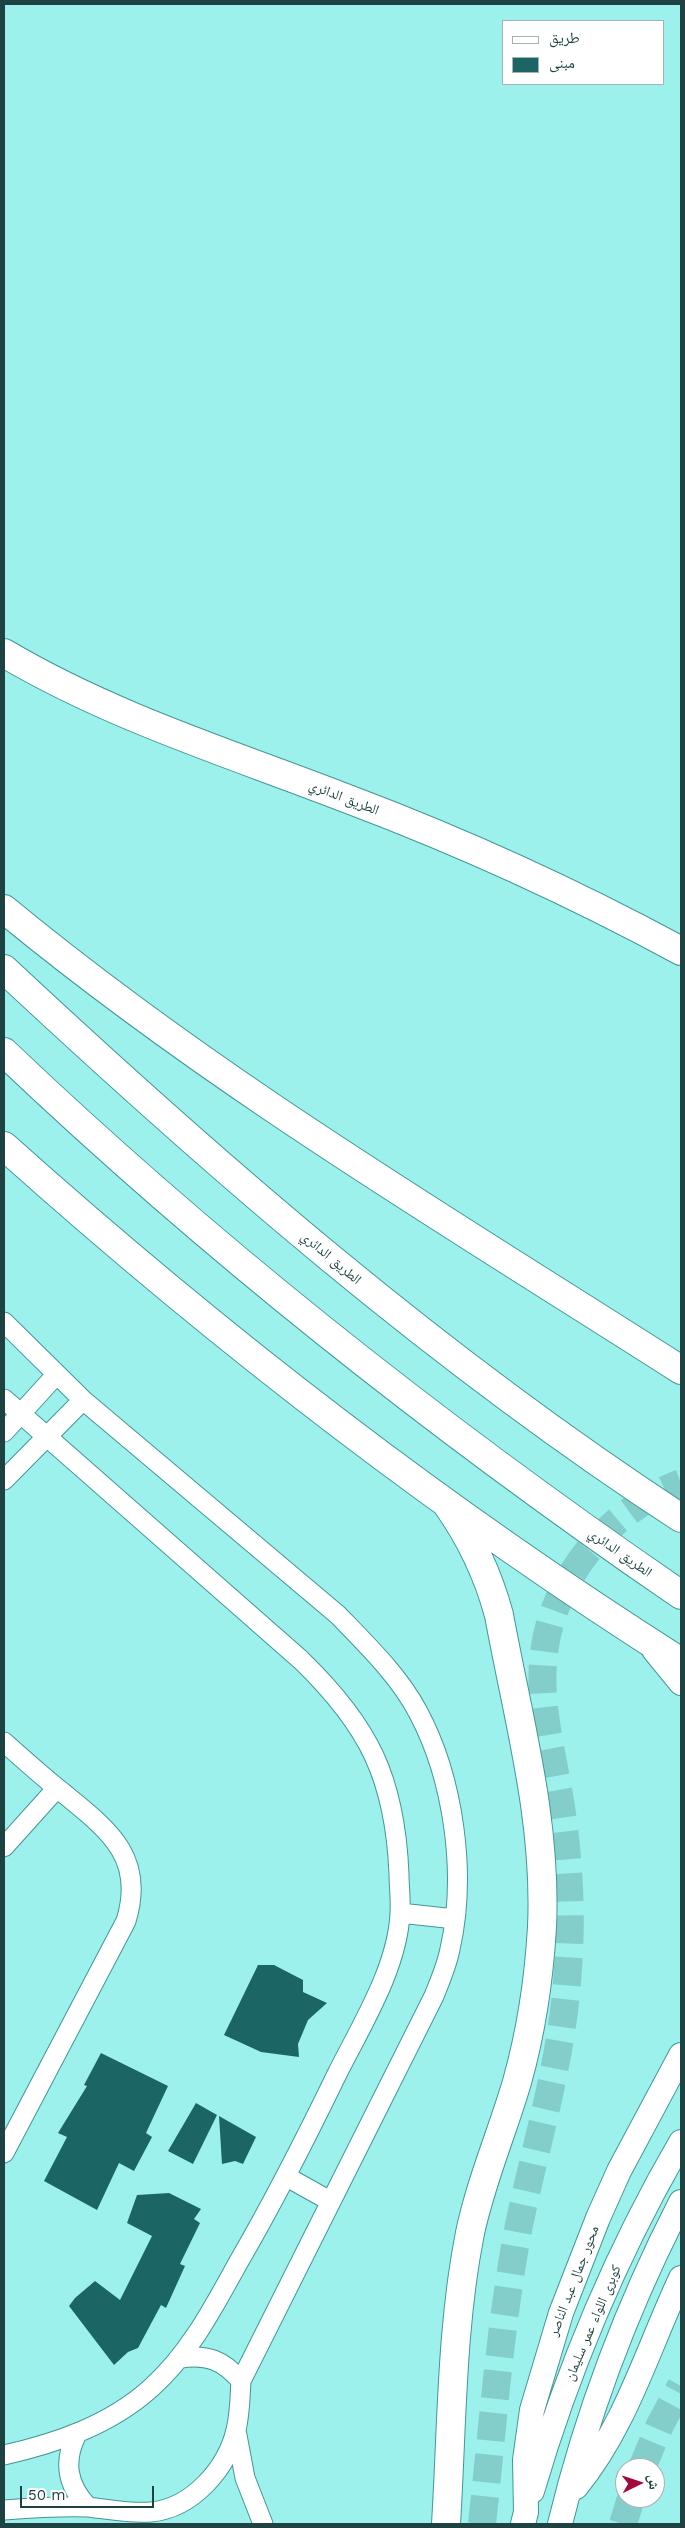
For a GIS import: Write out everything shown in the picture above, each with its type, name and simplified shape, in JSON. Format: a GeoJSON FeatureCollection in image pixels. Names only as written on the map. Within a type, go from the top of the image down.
{"type":"FeatureCollection","features":[{"type":"Feature","properties":{"kind":"highway","name":"الطريق الدائري"},"geometry":{"type":"LineString","coordinates":[[4,653],[60,683],[164,731],[350,799],[479,853],[598,908],[681,951]]}},
{"type":"Feature","properties":{"kind":"highway"},"geometry":{"type":"LineString","coordinates":[[4,909],[144,1018],[262,1101],[390,1185],[681,1370]]}},
{"type":"Feature","properties":{"kind":"highway","name":"الطريق الدائري"},"geometry":{"type":"LineString","coordinates":[[4,969],[195,1143],[387,1304],[527,1411],[681,1518]]}},
{"type":"Feature","properties":{"kind":"highway","name":"الطريق الدائري"},"geometry":{"type":"LineString","coordinates":[[4,1052],[167,1200],[316,1325],[477,1450],[681,1595]]}},
{"type":"Feature","properties":{"kind":"highway"},"geometry":{"type":"LineString","coordinates":[[4,1146],[101,1232],[225,1336],[326,1416],[446,1503],[681,1662]]}},
{"type":"Feature","properties":{"kind":"highway"},"geometry":{"type":"LineString","coordinates":[[446,1503],[473,1545],[490,1583],[499,1615],[537,1806],[543,1885],[540,1964],[526,2043],[517,2081],[477,2204],[465,2259],[456,2345],[446,2524]]}},
{"type":"Feature","properties":{"kind":"main road"},"geometry":{"type":"LineString","coordinates":[[647,1640],[681,1683]]}},
{"type":"Feature","properties":{"kind":"main road","name":"محور جمال عبد الناصر"},"geometry":{"type":"LineString","coordinates":[[525,2518],[528,2435],[545,2361],[560,2313],[591,2234],[619,2171],[681,2055]]}},
{"type":"Feature","properties":{"kind":"main road","name":"كوبرى اللواء عمر سليمان"},"geometry":{"type":"LineString","coordinates":[[525,2518],[551,2430],[591,2324],[640,2218],[681,2142]]}},
{"type":"Feature","properties":{"kind":"main road"},"geometry":{"type":"LineString","coordinates":[[560,2524],[566,2500],[618,2343],[639,2290],[681,2202]]}},
{"type":"Feature","properties":{"kind":"main road"},"geometry":{"type":"LineString","coordinates":[[566,2500],[598,2459],[611,2436],[681,2278]]}},
{"type":"Feature","properties":{"kind":"street"},"geometry":{"type":"LineString","coordinates":[[4,1322],[83,1400],[338,1615],[373,1650],[399,1684],[421,1719],[435,1749],[447,1788],[454,1829],[457,1875],[455,1919],[450,1950],[434,1996],[241,2381],[236,2430],[245,2478],[250,2524]]}},
{"type":"Feature","properties":{"kind":"street"},"geometry":{"type":"LineString","coordinates":[[4,1432],[56,1375]]}},
{"type":"Feature","properties":{"kind":"street"},"geometry":{"type":"LineString","coordinates":[[4,1399],[301,1660],[330,1688],[368,1741],[382,1773],[392,1805],[397,1840],[400,1913],[397,1937],[377,1992],[287,2177],[201,2328],[181,2358],[150,2388],[123,2410],[77,2434],[33,2449],[4,2455]]}},
{"type":"Feature","properties":{"kind":"street"},"geometry":{"type":"LineString","coordinates":[[4,1480],[45,1436],[83,1400]]}},
{"type":"Feature","properties":{"kind":"street"},"geometry":{"type":"LineString","coordinates":[[4,1742],[103,1826],[119,1844],[131,1874],[131,1906],[119,1935],[4,2153]]}},
{"type":"Feature","properties":{"kind":"street"},"geometry":{"type":"LineString","coordinates":[[4,1847],[57,1788]]}},
{"type":"Feature","properties":{"kind":"street"},"geometry":{"type":"LineString","coordinates":[[400,1913],[455,1919]]}},
{"type":"Feature","properties":{"kind":"street"},"geometry":{"type":"LineString","coordinates":[[287,2177],[330,2201]]}},
{"type":"Feature","properties":{"kind":"street"},"geometry":{"type":"LineString","coordinates":[[181,2358],[198,2356],[215,2359],[230,2367],[241,2381]]}},
{"type":"Feature","properties":{"kind":"street"},"geometry":{"type":"LineString","coordinates":[[4,2510],[88,2507],[131,2519],[180,2504],[206,2485],[223,2461],[236,2430]]}},
{"type":"Feature","properties":{"kind":"street"},"geometry":{"type":"LineString","coordinates":[[77,2434],[68,2459],[68,2472],[72,2486],[88,2507]]}},
{"type":"Feature","properties":{"kind":"street"},"geometry":{"type":"LineString","coordinates":[[245,2478],[263,2524]]}},
{"type":"Feature","properties":{"kind":"building"},"geometry":{"type":"Polygon","coordinates":[[[258,1965],[274,1965],[303,1980],[303,1992],[327,2003],[308,2020],[298,2044],[299,2057],[261,2052],[224,2035],[258,1965]]]}},
{"type":"Feature","properties":{"kind":"building"},"geometry":{"type":"Polygon","coordinates":[[[101,2053],[168,2086],[146,2133],[152,2137],[134,2171],[119,2163],[97,2210],[44,2181],[67,2137],[58,2133],[87,2086],[84,2085],[101,2053]]]}},
{"type":"Feature","properties":{"kind":"building"},"geometry":{"type":"Polygon","coordinates":[[[196,2103],[217,2115],[193,2164],[168,2151],[196,2103]]]}},
{"type":"Feature","properties":{"kind":"building"},"geometry":{"type":"Polygon","coordinates":[[[219,2116],[256,2137],[243,2164],[235,2161],[222,2164],[219,2116]]]}},
{"type":"Feature","properties":{"kind":"building"},"geometry":{"type":"Polygon","coordinates":[[[169,2193],[201,2209],[194,2219],[200,2223],[180,2264],[185,2266],[166,2308],[161,2305],[138,2348],[128,2352],[114,2365],[69,2306],[75,2298],[95,2281],[120,2300],[152,2236],[127,2223],[137,2195],[169,2193]]]}},
{"type":"Feature","properties":{"kind":"tunnel"},"geometry":{"type":"LineString","coordinates":[[482,2524],[512,2262],[555,2066],[561,2034],[568,1968],[570,1928],[568,1867],[561,1807],[545,1714],[543,1690],[545,1644],[551,1620],[571,1575],[601,1536],[638,1505],[681,1483]]}},
{"type":"Feature","properties":{"kind":"tunnel"},"geometry":{"type":"LineString","coordinates":[[646,2458],[660,2425],[681,2386]]}},
{"type":"Feature","properties":{"kind":"tunnel"},"geometry":{"type":"LineString","coordinates":[[623,2524],[628,2508]]}}]}
